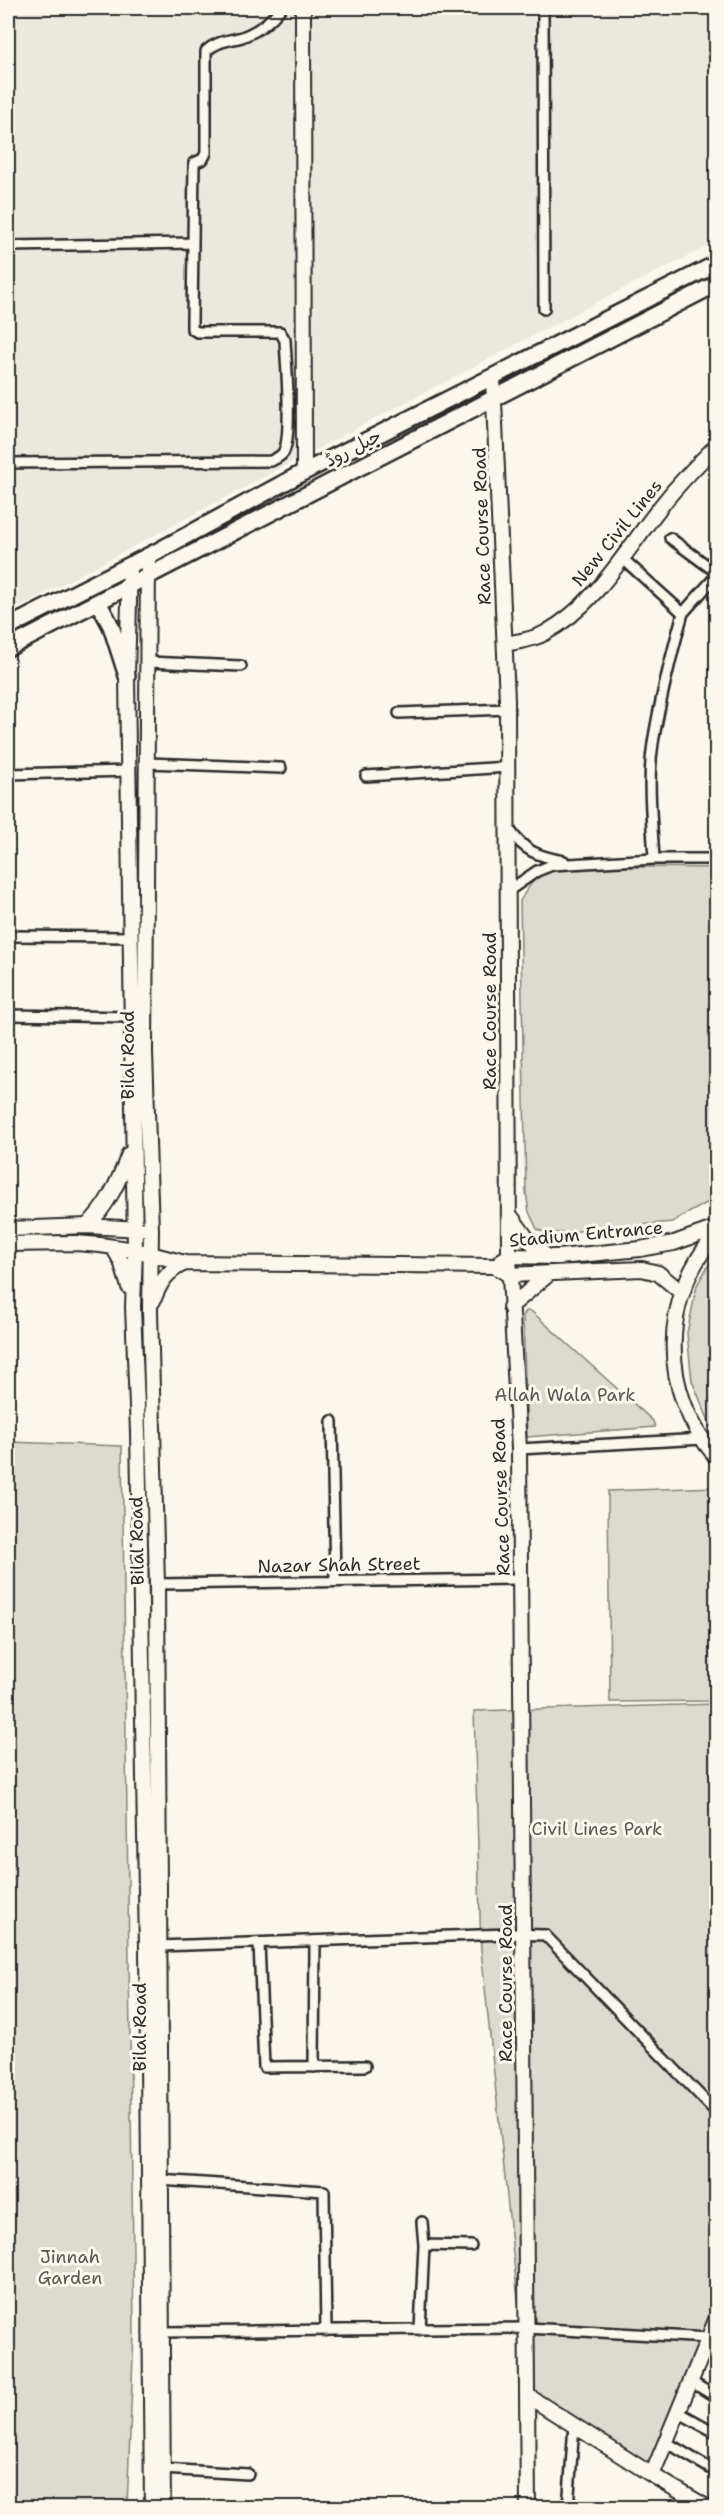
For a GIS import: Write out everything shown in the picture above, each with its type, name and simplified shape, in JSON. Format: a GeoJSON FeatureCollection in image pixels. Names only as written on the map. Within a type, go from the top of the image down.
{"type":"FeatureCollection","features":[{"type":"Feature","properties":{"kind":"main road","name":"جیل روڈ"},"geometry":{"type":"LineString","coordinates":[[8,627],[304,472],[717,264]]}},
{"type":"Feature","properties":{"kind":"main road","name":"جیل روڈ"},"geometry":{"type":"LineString","coordinates":[[8,648],[717,284]]}},
{"type":"Feature","properties":{"kind":"main road"},"geometry":{"type":"LineString","coordinates":[[98,602],[111,626],[128,676]]}},
{"type":"Feature","properties":{"kind":"street"},"geometry":{"type":"LineString","coordinates":[[8,463],[271,461],[282,453],[286,442],[287,422],[285,340],[280,332],[197,332],[192,329],[194,163],[203,159],[206,153],[206,51],[214,43],[256,31],[269,23],[281,8]]}},
{"type":"Feature","properties":{"kind":"street"},"geometry":{"type":"LineString","coordinates":[[303,8],[304,472]]}},
{"type":"Feature","properties":{"kind":"street"},"geometry":{"type":"LineString","coordinates":[[543,8],[544,309]]}},
{"type":"Feature","properties":{"kind":"street"},"geometry":{"type":"LineString","coordinates":[[8,246],[193,243]]}},
{"type":"Feature","properties":{"kind":"street","name":"Race Course Road"},"geometry":{"type":"LineString","coordinates":[[493,378],[508,767],[509,1275],[519,1449],[528,2508]]}},
{"type":"Feature","properties":{"kind":"street","name":"New Civil Lines"},"geometry":{"type":"LineString","coordinates":[[505,644],[532,639],[581,607],[602,585],[664,501],[717,446]]}},
{"type":"Feature","properties":{"kind":"street"},"geometry":{"type":"LineString","coordinates":[[654,859],[651,792],[653,744],[670,661],[683,613],[717,574],[670,538]]}},
{"type":"Feature","properties":{"kind":"street","name":"Bilal Road"},"geometry":{"type":"LineString","coordinates":[[147,556],[145,1052],[151,1230],[150,1311],[157,1584],[159,2180],[163,2508]]}},
{"type":"Feature","properties":{"kind":"street"},"geometry":{"type":"LineString","coordinates":[[622,558],[683,613]]}},
{"type":"Feature","properties":{"kind":"street","name":"Bilal Road"},"geometry":{"type":"LineString","coordinates":[[130,565],[128,676],[135,1250],[133,1307],[138,1432],[147,1937],[152,2508]]}},
{"type":"Feature","properties":{"kind":"street"},"geometry":{"type":"LineString","coordinates":[[147,662],[242,666]]}},
{"type":"Feature","properties":{"kind":"street"},"geometry":{"type":"LineString","coordinates":[[399,713],[507,709]]}},
{"type":"Feature","properties":{"kind":"street"},"geometry":{"type":"LineString","coordinates":[[147,763],[280,768]]}},
{"type":"Feature","properties":{"kind":"street"},"geometry":{"type":"LineString","coordinates":[[366,776],[508,767]]}},
{"type":"Feature","properties":{"kind":"street"},"geometry":{"type":"LineString","coordinates":[[8,774],[129,771]]}},
{"type":"Feature","properties":{"kind":"street"},"geometry":{"type":"LineString","coordinates":[[509,829],[520,845],[535,853],[572,863]]}},
{"type":"Feature","properties":{"kind":"street"},"geometry":{"type":"LineString","coordinates":[[508,891],[552,865],[654,859],[717,859]]}},
{"type":"Feature","properties":{"kind":"street"},"geometry":{"type":"LineString","coordinates":[[8,936],[130,937]]}},
{"type":"Feature","properties":{"kind":"street"},"geometry":{"type":"LineString","coordinates":[[8,1015],[132,1017]]}},
{"type":"Feature","properties":{"kind":"street"},"geometry":{"type":"LineString","coordinates":[[87,1226],[102,1211],[111,1196],[132,1146]]}},
{"type":"Feature","properties":{"kind":"street"},"geometry":{"type":"LineString","coordinates":[[509,1214],[526,1237],[548,1257]]}},
{"type":"Feature","properties":{"kind":"street"},"geometry":{"type":"LineString","coordinates":[[8,1229],[87,1226],[151,1230]]}},
{"type":"Feature","properties":{"kind":"street","name":"Stadium Entrance"},"geometry":{"type":"LineString","coordinates":[[495,1266],[509,1256],[548,1257],[674,1244],[717,1228]]}},
{"type":"Feature","properties":{"kind":"street"},"geometry":{"type":"LineString","coordinates":[[717,1234],[704,1248],[681,1292],[674,1334],[675,1370],[684,1404],[703,1440],[717,1457]]}},
{"type":"Feature","properties":{"kind":"street"},"geometry":{"type":"LineString","coordinates":[[8,1244],[75,1243],[113,1247],[135,1250],[185,1263],[495,1266],[509,1275],[642,1269],[658,1273],[681,1292]]}},
{"type":"Feature","properties":{"kind":"street"},"geometry":{"type":"LineString","coordinates":[[113,1247],[128,1279],[133,1307]]}},
{"type":"Feature","properties":{"kind":"street"},"geometry":{"type":"LineString","coordinates":[[150,1311],[165,1276],[172,1269],[185,1263]]}},
{"type":"Feature","properties":{"kind":"street"},"geometry":{"type":"LineString","coordinates":[[510,1307],[549,1274]]}},
{"type":"Feature","properties":{"kind":"street"},"geometry":{"type":"LineString","coordinates":[[332,1421],[335,1581]]}},
{"type":"Feature","properties":{"kind":"street"},"geometry":{"type":"LineString","coordinates":[[519,1449],[703,1440]]}},
{"type":"Feature","properties":{"kind":"street","name":"Nazar Shah Street"},"geometry":{"type":"LineString","coordinates":[[157,1584],[521,1579]]}},
{"type":"Feature","properties":{"kind":"street"},"geometry":{"type":"LineString","coordinates":[[158,1946],[545,1935],[717,2112]]}},
{"type":"Feature","properties":{"kind":"street"},"geometry":{"type":"LineString","coordinates":[[314,2067],[315,1941]]}},
{"type":"Feature","properties":{"kind":"street"},"geometry":{"type":"LineString","coordinates":[[259,1943],[264,2067],[365,2066]]}},
{"type":"Feature","properties":{"kind":"street"},"geometry":{"type":"LineString","coordinates":[[159,2180],[324,2191],[326,2331]]}},
{"type":"Feature","properties":{"kind":"street"},"geometry":{"type":"LineString","coordinates":[[420,2330],[424,2246],[422,2222]]}},
{"type":"Feature","properties":{"kind":"street"},"geometry":{"type":"LineString","coordinates":[[424,2246],[471,2246]]}},
{"type":"Feature","properties":{"kind":"street"},"geometry":{"type":"LineString","coordinates":[[652,2475],[717,2320]]}},
{"type":"Feature","properties":{"kind":"street"},"geometry":{"type":"LineString","coordinates":[[160,2332],[527,2328],[709,2338]]}},
{"type":"Feature","properties":{"kind":"street"},"geometry":{"type":"LineString","coordinates":[[690,2381],[717,2397]]}},
{"type":"Feature","properties":{"kind":"street"},"geometry":{"type":"LineString","coordinates":[[528,2396],[708,2508]]}},
{"type":"Feature","properties":{"kind":"street"},"geometry":{"type":"LineString","coordinates":[[678,2412],[717,2433]]}},
{"type":"Feature","properties":{"kind":"street"},"geometry":{"type":"LineString","coordinates":[[573,2425],[568,2504],[582,2508]]}},
{"type":"Feature","properties":{"kind":"street"},"geometry":{"type":"LineString","coordinates":[[666,2442],[717,2472]]}},
{"type":"Feature","properties":{"kind":"street"},"geometry":{"type":"LineString","coordinates":[[162,2469],[248,2474]]}},
{"type":"Feature","properties":{"kind":"shaded area"},"geometry":{"type":"Polygon","coordinates":[[[8,8],[716,8],[716,242],[599,301],[8,613],[8,8]]]}},
{"type":"Feature","properties":{"kind":"green space"},"geometry":{"type":"Polygon","coordinates":[[[562,866],[716,868],[716,1198],[672,1222],[548,1234],[537,1229],[529,1212],[526,1192],[520,901],[536,878],[562,866]]]}},
{"type":"Feature","properties":{"kind":"green space"},"geometry":{"type":"Polygon","coordinates":[[[716,1252],[716,1432],[711,1426],[692,1381],[687,1333],[697,1285],[716,1252]]]}},
{"type":"Feature","properties":{"kind":"green space","name":"Allah Wala Park"},"geometry":{"type":"Polygon","coordinates":[[[526,1311],[531,1311],[653,1421],[655,1427],[527,1437],[523,1316],[526,1311]]]}},
{"type":"Feature","properties":{"kind":"green space","name":"Jinnah Garden"},"geometry":{"type":"Polygon","coordinates":[[[8,1442],[122,1446],[134,2332],[127,2507],[8,2507],[8,1442]]]}},
{"type":"Feature","properties":{"kind":"green space"},"geometry":{"type":"Polygon","coordinates":[[[716,1487],[716,1701],[610,1702],[608,1491],[716,1487]]]}},
{"type":"Feature","properties":{"kind":"green space","name":"Civil Lines Park"},"geometry":{"type":"Polygon","coordinates":[[[716,1704],[716,2329],[652,2475],[528,2396],[481,1950],[474,1711],[716,1704]]]}}]}
